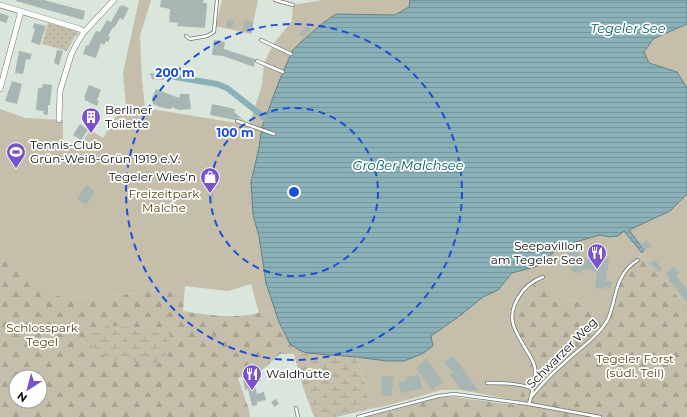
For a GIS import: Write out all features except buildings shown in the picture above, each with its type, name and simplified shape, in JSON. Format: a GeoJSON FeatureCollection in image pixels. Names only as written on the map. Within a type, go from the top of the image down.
{"type":"FeatureCollection","features":[{"type":"Feature","properties":{"kind":"street"},"geometry":{"type":"LineString","coordinates":[[59,120],[60,91],[71,55],[84,32],[114,0]]}},
{"type":"Feature","properties":{"kind":"street"},"geometry":{"type":"LineString","coordinates":[[0,6],[80,29],[84,32]]}},
{"type":"Feature","properties":{"kind":"street"},"geometry":{"type":"LineString","coordinates":[[0,89],[21,12]]}},
{"type":"Feature","properties":{"kind":"lane"},"geometry":{"type":"LineString","coordinates":[[186,36],[190,39],[207,36],[214,32],[217,0]]}},
{"type":"Feature","properties":{"kind":"lane"},"geometry":{"type":"LineString","coordinates":[[275,0],[293,5]]}},
{"type":"Feature","properties":{"kind":"lane"},"geometry":{"type":"LineString","coordinates":[[261,40],[291,54]]}},
{"type":"Feature","properties":{"kind":"lane"},"geometry":{"type":"LineString","coordinates":[[257,61],[283,72]]}},
{"type":"Feature","properties":{"kind":"lane"},"geometry":{"type":"LineString","coordinates":[[237,121],[274,134]]}},
{"type":"Feature","properties":{"kind":"lane","name":"Schwarzer Weg"},"geometry":{"type":"LineString","coordinates":[[531,397],[549,377],[590,340],[603,326],[610,314],[621,277],[629,267],[638,260]]}},
{"type":"Feature","properties":{"kind":"lane","name":"Schwarzer Weg"},"geometry":{"type":"LineString","coordinates":[[529,404],[534,367],[529,354],[513,328],[512,314],[517,299],[523,290],[531,282],[543,277]]}},
{"type":"Feature","properties":{"kind":"lane"},"geometry":{"type":"LineString","coordinates":[[487,383],[506,382],[532,388]]}},
{"type":"Feature","properties":{"kind":"lane","name":"Schwarzer Weg"},"geometry":{"type":"LineString","coordinates":[[358,417],[454,394],[529,404],[600,417]]}},
{"type":"Feature","properties":{"kind":"lane"},"geometry":{"type":"LineString","coordinates":[[518,403],[522,406]]}},
{"type":"Feature","properties":{"kind":"lane"},"geometry":{"type":"LineString","coordinates":[[296,408],[296,416]]}},
{"type":"Feature","properties":{"kind":"green space","name":"Freizeitpark Malche"},"geometry":{"type":"Polygon","coordinates":[[[139,0],[151,0],[140,36],[145,108],[249,125],[262,85],[264,63],[274,43],[292,21],[293,5],[323,0],[410,0],[409,7],[395,15],[336,14],[302,41],[291,54],[262,127],[253,215],[259,236],[266,283],[275,308],[259,313],[251,284],[228,291],[185,286],[105,297],[63,298],[0,258],[0,109],[25,118],[63,120],[63,142],[77,151],[90,130],[103,138],[115,118],[126,105],[123,73],[139,0]]]}},
{"type":"Feature","properties":{"kind":"green space"},"geometry":{"type":"Polygon","coordinates":[[[222,0],[258,0],[251,34],[216,26],[222,0]]]}},
{"type":"Feature","properties":{"kind":"green space"},"geometry":{"type":"Polygon","coordinates":[[[48,23],[77,31],[77,36],[75,36],[67,51],[42,44],[48,23]]]}},
{"type":"Feature","properties":{"kind":"green space"},"geometry":{"type":"Polygon","coordinates":[[[687,24],[687,88],[677,72],[649,63],[644,52],[653,39],[687,24]]]}},
{"type":"Feature","properties":{"kind":"green space"},"geometry":{"type":"Polygon","coordinates":[[[687,194],[687,308],[642,253],[644,250],[629,230],[670,211],[687,194]]]}},
{"type":"Feature","properties":{"kind":"green space"},"geometry":{"type":"Polygon","coordinates":[[[624,231],[642,253],[622,278],[606,323],[581,303],[555,296],[547,279],[540,281],[533,286],[522,301],[509,313],[511,330],[522,346],[528,368],[519,401],[461,390],[442,390],[374,408],[356,357],[387,361],[404,361],[422,354],[431,336],[457,318],[483,297],[498,290],[512,273],[538,266],[561,246],[600,235],[609,237],[624,231]]]}},
{"type":"Feature","properties":{"kind":"green space","name":"Tegeler Forst (südl. Teil)"},"geometry":{"type":"Polygon","coordinates":[[[642,253],[687,308],[687,417],[367,417],[438,398],[453,397],[517,405],[527,376],[522,346],[511,330],[509,313],[522,301],[533,286],[540,281],[547,279],[555,296],[581,303],[606,323],[622,278],[638,260],[642,253]]]}},
{"type":"Feature","properties":{"kind":"green space","name":"Schlosspark Tegel"},"geometry":{"type":"Polygon","coordinates":[[[0,258],[63,298],[105,297],[185,286],[183,311],[217,316],[242,316],[252,315],[275,308],[279,322],[299,350],[307,353],[280,354],[261,371],[238,378],[250,417],[0,417],[0,258]]]}},
{"type":"Feature","properties":{"kind":"green space"},"geometry":{"type":"Polygon","coordinates":[[[109,325],[170,334],[163,363],[109,361],[84,339],[109,325]]]}},
{"type":"Feature","properties":{"kind":"green space"},"geometry":{"type":"Polygon","coordinates":[[[307,353],[356,357],[374,408],[336,417],[315,417],[303,387],[294,354],[307,353]]]}},
{"type":"Feature","properties":{"kind":"water","name":"Großer Malchsee"},"geometry":{"type":"Polygon","coordinates":[[[410,0],[687,0],[687,24],[653,39],[644,52],[649,63],[677,72],[687,88],[687,194],[670,211],[629,230],[644,250],[642,253],[624,231],[618,236],[609,237],[600,235],[561,246],[538,266],[512,273],[498,290],[483,297],[457,318],[431,336],[433,346],[422,354],[404,361],[387,361],[307,353],[290,344],[279,322],[266,283],[259,236],[253,215],[251,182],[262,127],[292,51],[302,41],[336,14],[395,15],[409,7],[410,0]]]}},
{"type":"Feature","properties":{"kind":"waterway"},"geometry":{"type":"LineString","coordinates":[[175,77],[217,84],[227,88],[265,118]]}},
{"type":"Feature","properties":{"kind":"place","name":"Berliner Toilette"},"geometry":{"type":"Point","coordinates":[91,134]}},
{"type":"Feature","properties":{"kind":"place","name":"Tennis-Club Grün-Weiß-Grün 1919 e.V."},"geometry":{"type":"Point","coordinates":[16,169]}},
{"type":"Feature","properties":{"kind":"place","name":"Tegeler Wies'n"},"geometry":{"type":"Point","coordinates":[210,194]}},
{"type":"Feature","properties":{"kind":"place","name":"Seepavillon am Tegeler See"},"geometry":{"type":"Point","coordinates":[597,270]}},
{"type":"Feature","properties":{"kind":"place","name":"Waldhütte"},"geometry":{"type":"Point","coordinates":[252,391]}},
{"type":"Feature","properties":{"kind":"water label","name":"Tegeler See"},"geometry":{"type":"Point","coordinates":[628,28]}}]}
